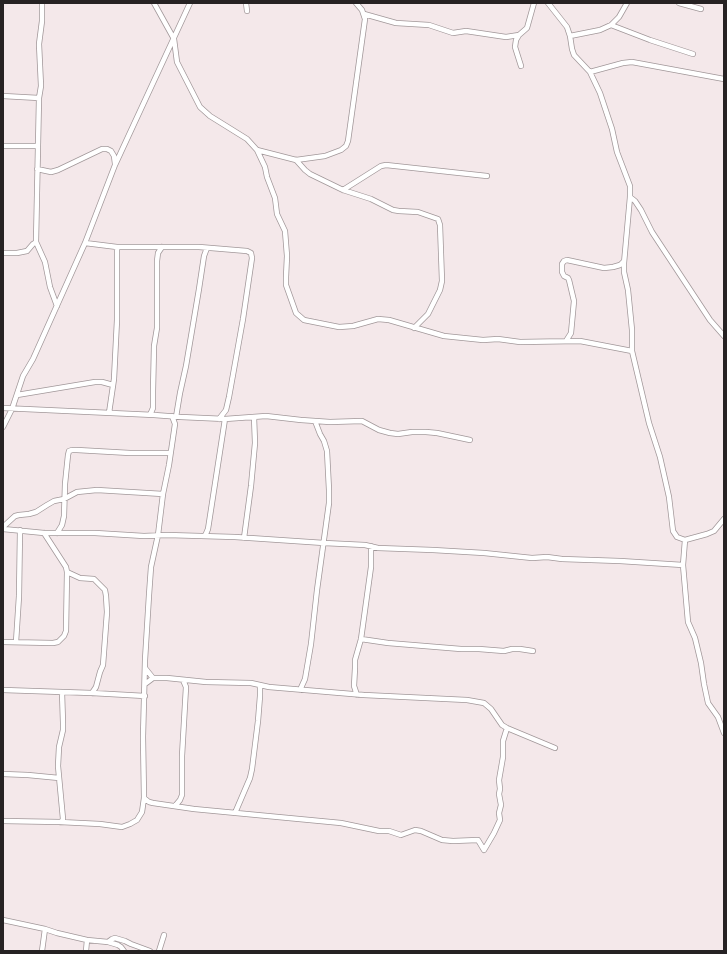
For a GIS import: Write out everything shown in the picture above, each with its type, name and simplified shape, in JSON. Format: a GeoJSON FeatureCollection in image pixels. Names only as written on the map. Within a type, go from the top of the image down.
{"type":"FeatureCollection","features":[{"type":"Feature","properties":{"kind":"street"},"geometry":{"type":"LineString","coordinates":[[42,3],[36,242],[45,262],[50,287],[56,306]]}},
{"type":"Feature","properties":{"kind":"street"},"geometry":{"type":"LineString","coordinates":[[154,3],[174,39],[176,62],[200,107],[210,116],[247,139],[257,150],[265,167],[275,198],[277,214],[285,231],[287,256],[286,285],[296,313],[304,320],[339,327],[353,326],[378,319],[388,320],[444,336],[482,340],[498,339],[520,342],[580,341],[632,351]]}},
{"type":"Feature","properties":{"kind":"street"},"geometry":{"type":"LineString","coordinates":[[3,427],[12,408],[23,376],[33,359],[85,243],[115,165],[190,3]]}},
{"type":"Feature","properties":{"kind":"street"},"geometry":{"type":"LineString","coordinates":[[246,3],[247,11]]}},
{"type":"Feature","properties":{"kind":"street"},"geometry":{"type":"LineString","coordinates":[[257,150],[296,160],[325,156],[342,150],[346,146],[365,19],[362,10],[356,3]]}},
{"type":"Feature","properties":{"kind":"street"},"geometry":{"type":"LineString","coordinates":[[521,66],[515,47],[516,40],[527,28],[534,3]]}},
{"type":"Feature","properties":{"kind":"street"},"geometry":{"type":"LineString","coordinates":[[548,3],[567,27],[574,54],[590,72],[600,93],[612,130],[617,152],[630,186],[624,272],[628,290],[632,330],[632,351],[649,423],[660,457],[669,497],[673,531],[677,536],[685,540],[707,534],[714,530],[724,519]]}},
{"type":"Feature","properties":{"kind":"street"},"geometry":{"type":"LineString","coordinates":[[570,36],[600,30],[611,25],[619,17],[627,3]]}},
{"type":"Feature","properties":{"kind":"street"},"geometry":{"type":"LineString","coordinates":[[680,3],[701,9]]}},
{"type":"Feature","properties":{"kind":"street"},"geometry":{"type":"LineString","coordinates":[[364,14],[396,23],[429,25],[453,33],[466,31],[506,37],[519,35]]}},
{"type":"Feature","properties":{"kind":"street"},"geometry":{"type":"LineString","coordinates":[[611,25],[650,40],[694,54]]}},
{"type":"Feature","properties":{"kind":"street"},"geometry":{"type":"LineString","coordinates":[[590,72],[622,63],[632,62],[724,79]]}},
{"type":"Feature","properties":{"kind":"street"},"geometry":{"type":"LineString","coordinates":[[3,96],[39,98]]}},
{"type":"Feature","properties":{"kind":"street"},"geometry":{"type":"LineString","coordinates":[[3,146],[38,146]]}},
{"type":"Feature","properties":{"kind":"street"},"geometry":{"type":"LineString","coordinates":[[37,169],[51,172],[58,170],[102,149],[111,151],[114,156],[115,165]]}},
{"type":"Feature","properties":{"kind":"street"},"geometry":{"type":"LineString","coordinates":[[296,160],[310,174],[343,190],[371,199],[392,210],[399,212],[418,212],[438,219],[440,225],[442,281],[440,290],[428,314],[414,328]]}},
{"type":"Feature","properties":{"kind":"street"},"geometry":{"type":"LineString","coordinates":[[343,190],[381,166],[386,165],[487,176]]}},
{"type":"Feature","properties":{"kind":"street"},"geometry":{"type":"LineString","coordinates":[[630,198],[635,201],[641,210],[652,232],[710,320],[724,336]]}},
{"type":"Feature","properties":{"kind":"street"},"geometry":{"type":"LineString","coordinates":[[3,253],[27,251],[32,244],[36,242]]}},
{"type":"Feature","properties":{"kind":"street"},"geometry":{"type":"LineString","coordinates":[[85,243],[117,247],[198,247],[247,251],[250,253],[252,258],[243,319],[227,407],[219,419]]}},
{"type":"Feature","properties":{"kind":"street"},"geometry":{"type":"LineString","coordinates":[[109,413],[113,385],[117,320],[117,247]]}},
{"type":"Feature","properties":{"kind":"street"},"geometry":{"type":"LineString","coordinates":[[150,414],[153,408],[152,391],[154,346],[157,328],[157,261],[158,253],[162,247]]}},
{"type":"Feature","properties":{"kind":"street"},"geometry":{"type":"LineString","coordinates":[[198,247],[204,256]]}},
{"type":"Feature","properties":{"kind":"street"},"geometry":{"type":"LineString","coordinates":[[3,821],[100,824],[122,827],[137,820],[142,812],[144,798],[145,668],[151,567],[158,535],[163,494],[204,256],[207,248]]}},
{"type":"Feature","properties":{"kind":"street"},"geometry":{"type":"LineString","coordinates":[[566,341],[571,333],[574,301],[569,280],[562,272],[562,264],[564,261],[567,260],[604,268],[620,265],[624,261]]}},
{"type":"Feature","properties":{"kind":"street"},"geometry":{"type":"LineString","coordinates":[[17,395],[95,382],[113,385]]}},
{"type":"Feature","properties":{"kind":"street"},"geometry":{"type":"LineString","coordinates":[[3,408],[150,414],[226,420],[266,416],[330,422],[362,421],[379,430],[390,433],[398,434],[426,432],[470,440]]}},
{"type":"Feature","properties":{"kind":"street"},"geometry":{"type":"LineString","coordinates":[[153,408],[158,415]]}},
{"type":"Feature","properties":{"kind":"street"},"geometry":{"type":"LineString","coordinates":[[244,538],[255,444],[254,416]]}},
{"type":"Feature","properties":{"kind":"street"},"geometry":{"type":"LineString","coordinates":[[175,424],[176,417]]}},
{"type":"Feature","properties":{"kind":"street"},"geometry":{"type":"LineString","coordinates":[[206,536],[226,420]]}},
{"type":"Feature","properties":{"kind":"street"},"geometry":{"type":"LineString","coordinates":[[300,690],[305,679],[311,644],[329,503],[327,451],[315,421]]}},
{"type":"Feature","properties":{"kind":"street"},"geometry":{"type":"LineString","coordinates":[[57,533],[62,525],[64,516],[65,484],[69,451],[170,454]]}},
{"type":"Feature","properties":{"kind":"street"},"geometry":{"type":"LineString","coordinates":[[3,528],[19,514],[36,512],[54,501],[64,499],[77,492],[97,490],[163,494]]}},
{"type":"Feature","properties":{"kind":"street"},"geometry":{"type":"LineString","coordinates":[[3,528],[44,533],[95,533],[144,536],[158,535],[244,538],[365,545],[378,548],[484,553],[532,558],[547,557],[683,565]]}},
{"type":"Feature","properties":{"kind":"street"},"geometry":{"type":"LineString","coordinates":[[16,642],[19,596],[20,530]]}},
{"type":"Feature","properties":{"kind":"street"},"geometry":{"type":"LineString","coordinates":[[3,642],[53,643],[58,642],[64,636],[66,631],[66,566],[44,533]]}},
{"type":"Feature","properties":{"kind":"street"},"geometry":{"type":"LineString","coordinates":[[685,540],[683,565],[688,622],[696,638],[708,703],[718,717],[724,733]]}},
{"type":"Feature","properties":{"kind":"street"},"geometry":{"type":"LineString","coordinates":[[357,695],[354,686],[354,668],[361,640],[371,568],[370,546]]}},
{"type":"Feature","properties":{"kind":"street"},"geometry":{"type":"LineString","coordinates":[[67,572],[80,578],[94,579],[105,590],[107,612],[103,665],[96,687],[92,693]]}},
{"type":"Feature","properties":{"kind":"street"},"geometry":{"type":"LineString","coordinates":[[361,640],[461,649],[504,651],[520,649],[533,651]]}},
{"type":"Feature","properties":{"kind":"street"},"geometry":{"type":"LineString","coordinates":[[145,668],[153,678]]}},
{"type":"Feature","properties":{"kind":"street"},"geometry":{"type":"LineString","coordinates":[[145,684],[153,678],[206,682],[251,683],[260,686],[357,695],[468,700],[484,703],[491,709],[502,725],[507,728],[555,748]]}},
{"type":"Feature","properties":{"kind":"street"},"geometry":{"type":"LineString","coordinates":[[174,806],[180,800],[182,795],[182,756],[186,687],[184,680]]}},
{"type":"Feature","properties":{"kind":"street"},"geometry":{"type":"LineString","coordinates":[[235,813],[250,778],[252,769],[258,721],[260,686]]}},
{"type":"Feature","properties":{"kind":"street"},"geometry":{"type":"LineString","coordinates":[[3,690],[145,696]]}},
{"type":"Feature","properties":{"kind":"street"},"geometry":{"type":"LineString","coordinates":[[60,822],[63,819],[59,778],[59,747],[63,730],[62,692]]}},
{"type":"Feature","properties":{"kind":"street"},"geometry":{"type":"LineString","coordinates":[[144,798],[153,803],[235,813],[341,823],[379,831],[389,831],[401,835],[415,830],[442,840],[478,840],[484,850],[500,820],[499,814],[501,805],[499,780],[503,757],[503,741],[507,728]]}},
{"type":"Feature","properties":{"kind":"street"},"geometry":{"type":"LineString","coordinates":[[3,774],[59,778]]}},
{"type":"Feature","properties":{"kind":"street"},"geometry":{"type":"LineString","coordinates":[[3,920],[87,940],[108,942],[122,947],[124,951]]}},
{"type":"Feature","properties":{"kind":"street"},"geometry":{"type":"LineString","coordinates":[[42,951],[45,929]]}},
{"type":"Feature","properties":{"kind":"street"},"geometry":{"type":"LineString","coordinates":[[159,951],[164,935]]}},
{"type":"Feature","properties":{"kind":"street"},"geometry":{"type":"LineString","coordinates":[[108,942],[115,938],[150,951]]}},
{"type":"Feature","properties":{"kind":"street"},"geometry":{"type":"LineString","coordinates":[[86,951],[87,940]]}}]}
